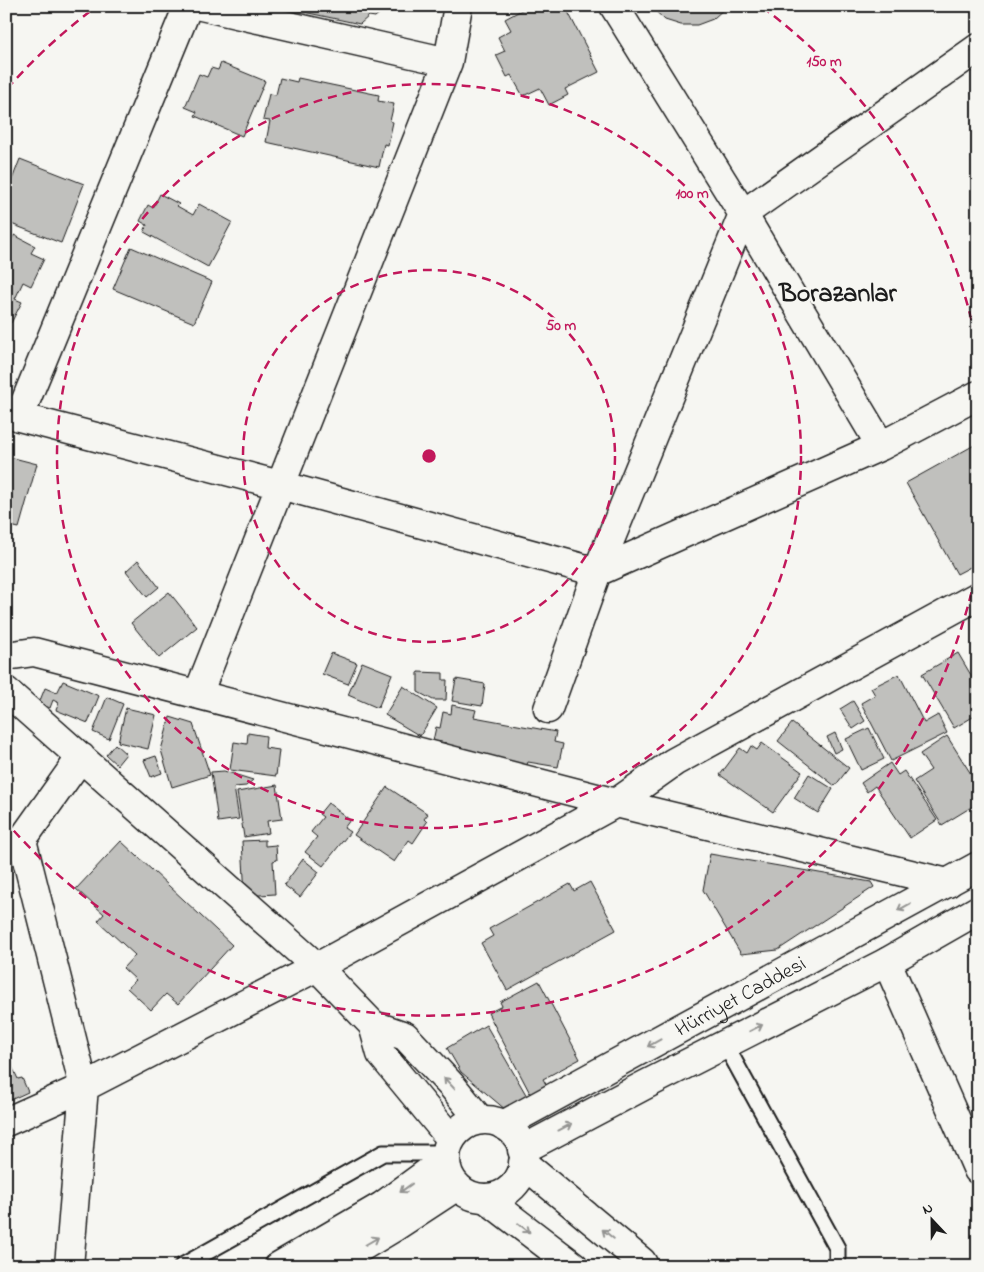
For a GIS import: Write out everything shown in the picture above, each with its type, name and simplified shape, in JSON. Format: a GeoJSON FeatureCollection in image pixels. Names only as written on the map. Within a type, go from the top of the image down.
{"type":"FeatureCollection","features":[{"type":"Feature","properties":{"kind":"street"},"geometry":{"type":"LineString","coordinates":[[188,6],[12,412],[596,572],[881,446],[978,395]]}},
{"type":"Feature","properties":{"kind":"street"},"geometry":{"type":"LineString","coordinates":[[201,6],[448,62]]}},
{"type":"Feature","properties":{"kind":"street"},"geometry":{"type":"LineString","coordinates":[[198,694],[448,62],[458,6]]}},
{"type":"Feature","properties":{"kind":"street"},"geometry":{"type":"LineString","coordinates":[[614,6],[743,214],[881,446]]}},
{"type":"Feature","properties":{"kind":"street"},"geometry":{"type":"LineString","coordinates":[[548,710],[596,572],[743,214],[978,48]]}},
{"type":"Feature","properties":{"kind":"street"},"geometry":{"type":"LineString","coordinates":[[6,1122],[84,1087],[317,967],[616,803],[674,762],[978,596]]}},
{"type":"Feature","properties":{"kind":"street"},"geometry":{"type":"LineString","coordinates":[[6,656],[34,652],[616,803],[948,883]]}},
{"type":"Feature","properties":{"kind":"street"},"geometry":{"type":"LineString","coordinates":[[6,691],[317,967],[373,1025],[405,1036],[453,1086],[492,1122],[516,1135],[523,1157],[520,1174],[506,1191],[496,1196],[485,1198],[465,1192],[456,1186],[447,1169],[448,1150],[381,1054],[373,1025]]}},
{"type":"Feature","properties":{"kind":"street"},"geometry":{"type":"LineString","coordinates":[[69,1266],[84,1087],[14,843],[80,757]]}},
{"type":"Feature","properties":{"kind":"street","name":"Hürriyet Caddesi"},"geometry":{"type":"LineString","coordinates":[[492,1122],[978,866]]}},
{"type":"Feature","properties":{"kind":"street","name":"Hürriyet Caddesi"},"geometry":{"type":"LineString","coordinates":[[523,1157],[725,1044],[888,962],[978,910]]}},
{"type":"Feature","properties":{"kind":"street"},"geometry":{"type":"LineString","coordinates":[[888,962],[978,1170]]}},
{"type":"Feature","properties":{"kind":"street"},"geometry":{"type":"LineString","coordinates":[[279,1266],[382,1206],[448,1150],[463,1126],[492,1122]]}},
{"type":"Feature","properties":{"kind":"street"},"geometry":{"type":"LineString","coordinates":[[523,1157],[642,1262],[644,1266]]}},
{"type":"Feature","properties":{"kind":"street"},"geometry":{"type":"LineString","coordinates":[[330,1266],[393,1228],[456,1186]]}},
{"type":"Feature","properties":{"kind":"street"},"geometry":{"type":"LineString","coordinates":[[485,1198],[574,1266]]}},
{"type":"Feature","properties":{"kind":"lane"},"geometry":{"type":"LineString","coordinates":[[725,1044],[837,1248],[837,1266]]}},
{"type":"Feature","properties":{"kind":"lane"},"geometry":{"type":"LineString","coordinates":[[182,1266],[383,1154],[448,1150]]}},
{"type":"Feature","properties":{"kind":"building"},"geometry":{"type":"Polygon","coordinates":[[[276,6],[387,7],[375,17],[369,16],[360,24],[276,6]]]}},
{"type":"Feature","properties":{"kind":"building"},"geometry":{"type":"Polygon","coordinates":[[[529,6],[565,6],[599,72],[565,89],[568,95],[549,105],[540,88],[523,96],[511,75],[507,77],[496,55],[505,51],[498,37],[511,30],[505,19],[529,6]]]}},
{"type":"Feature","properties":{"kind":"building"},"geometry":{"type":"Polygon","coordinates":[[[650,6],[727,6],[713,19],[697,25],[681,25],[665,20],[650,6]]]}},
{"type":"Feature","properties":{"kind":"building"},"geometry":{"type":"Polygon","coordinates":[[[221,63],[265,81],[242,136],[195,116],[197,112],[185,107],[199,74],[207,77],[211,68],[218,70],[221,63]]]}},
{"type":"Feature","properties":{"kind":"building"},"geometry":{"type":"Polygon","coordinates":[[[280,78],[297,82],[298,78],[379,95],[378,101],[394,104],[390,121],[393,122],[388,145],[384,144],[379,167],[266,142],[270,121],[263,120],[269,94],[276,95],[280,78]]]}},
{"type":"Feature","properties":{"kind":"building"},"geometry":{"type":"Polygon","coordinates":[[[20,159],[84,184],[61,243],[6,222],[6,195],[20,159]]]}},
{"type":"Feature","properties":{"kind":"building"},"geometry":{"type":"Polygon","coordinates":[[[160,194],[179,204],[177,206],[193,215],[199,204],[232,222],[208,267],[144,232],[147,225],[140,221],[148,205],[153,208],[160,194]]]}},
{"type":"Feature","properties":{"kind":"building"},"geometry":{"type":"Polygon","coordinates":[[[14,235],[35,246],[31,253],[44,259],[31,286],[23,282],[15,299],[22,302],[11,323],[8,321],[6,324],[6,241],[10,243],[14,235]]]}},
{"type":"Feature","properties":{"kind":"building"},"geometry":{"type":"Polygon","coordinates":[[[131,247],[212,282],[194,323],[113,289],[131,247]]]}},
{"type":"Feature","properties":{"kind":"building"},"geometry":{"type":"Polygon","coordinates":[[[978,443],[978,563],[957,574],[906,483],[978,443]]]}},
{"type":"Feature","properties":{"kind":"building"},"geometry":{"type":"Polygon","coordinates":[[[6,456],[37,464],[19,528],[6,525],[6,456]]]}},
{"type":"Feature","properties":{"kind":"building"},"geometry":{"type":"Polygon","coordinates":[[[138,560],[159,587],[147,597],[126,571],[138,560]]]}},
{"type":"Feature","properties":{"kind":"building"},"geometry":{"type":"Polygon","coordinates":[[[169,592],[197,627],[159,658],[131,623],[169,592]]]}},
{"type":"Feature","properties":{"kind":"building"},"geometry":{"type":"Polygon","coordinates":[[[331,653],[357,663],[348,684],[322,674],[331,653]]]}},
{"type":"Feature","properties":{"kind":"building"},"geometry":{"type":"Polygon","coordinates":[[[958,653],[978,687],[978,714],[954,728],[922,674],[958,653]]]}},
{"type":"Feature","properties":{"kind":"building"},"geometry":{"type":"Polygon","coordinates":[[[362,662],[392,674],[378,708],[348,695],[362,662]]]}},
{"type":"Feature","properties":{"kind":"building"},"geometry":{"type":"Polygon","coordinates":[[[418,672],[443,673],[443,680],[447,680],[446,700],[433,700],[418,692],[418,672]]]}},
{"type":"Feature","properties":{"kind":"building"},"geometry":{"type":"Polygon","coordinates":[[[899,674],[924,723],[938,715],[947,733],[891,761],[861,703],[875,695],[871,688],[899,674]]]}},
{"type":"Feature","properties":{"kind":"building"},"geometry":{"type":"Polygon","coordinates":[[[456,679],[485,684],[482,706],[452,701],[456,679]]]}},
{"type":"Feature","properties":{"kind":"building"},"geometry":{"type":"Polygon","coordinates":[[[63,681],[99,696],[88,723],[56,710],[59,703],[53,700],[50,708],[39,703],[45,688],[57,693],[63,681]]]}},
{"type":"Feature","properties":{"kind":"building"},"geometry":{"type":"Polygon","coordinates":[[[403,686],[437,708],[420,736],[385,715],[403,686]]]}},
{"type":"Feature","properties":{"kind":"building"},"geometry":{"type":"Polygon","coordinates":[[[107,697],[123,704],[109,739],[93,732],[107,697]]]}},
{"type":"Feature","properties":{"kind":"building"},"geometry":{"type":"Polygon","coordinates":[[[853,701],[865,721],[853,729],[840,709],[853,701]]]}},
{"type":"Feature","properties":{"kind":"building"},"geometry":{"type":"Polygon","coordinates":[[[452,705],[476,710],[474,717],[556,732],[554,742],[563,744],[558,767],[528,762],[526,767],[445,752],[447,743],[433,741],[436,727],[440,728],[443,712],[451,714],[452,705]]]}},
{"type":"Feature","properties":{"kind":"building"},"geometry":{"type":"Polygon","coordinates":[[[126,708],[156,715],[148,749],[118,742],[126,708]]]}},
{"type":"Feature","properties":{"kind":"building"},"geometry":{"type":"Polygon","coordinates":[[[170,717],[193,724],[210,775],[172,787],[161,750],[170,717]]]}},
{"type":"Feature","properties":{"kind":"building"},"geometry":{"type":"Polygon","coordinates":[[[792,723],[849,768],[835,786],[778,741],[792,723]]]}},
{"type":"Feature","properties":{"kind":"building"},"geometry":{"type":"Polygon","coordinates":[[[869,728],[884,759],[861,770],[846,739],[869,728]]]}},
{"type":"Feature","properties":{"kind":"building"},"geometry":{"type":"Polygon","coordinates":[[[248,733],[266,736],[265,748],[279,750],[276,776],[230,770],[234,742],[247,744],[248,733]]]}},
{"type":"Feature","properties":{"kind":"building"},"geometry":{"type":"Polygon","coordinates":[[[835,733],[842,749],[834,753],[827,737],[835,733]]]}},
{"type":"Feature","properties":{"kind":"building"},"geometry":{"type":"Polygon","coordinates":[[[947,736],[978,785],[978,803],[942,825],[914,781],[931,770],[920,754],[947,736]]]}},
{"type":"Feature","properties":{"kind":"building"},"geometry":{"type":"Polygon","coordinates":[[[762,743],[802,772],[773,812],[720,775],[740,748],[747,753],[751,746],[757,750],[762,743]]]}},
{"type":"Feature","properties":{"kind":"building"},"geometry":{"type":"Polygon","coordinates":[[[115,744],[126,754],[117,765],[106,755],[115,744]]]}},
{"type":"Feature","properties":{"kind":"building"},"geometry":{"type":"Polygon","coordinates":[[[156,756],[162,773],[151,777],[144,760],[156,756]]]}},
{"type":"Feature","properties":{"kind":"building"},"geometry":{"type":"Polygon","coordinates":[[[890,763],[898,775],[904,771],[937,820],[910,838],[875,786],[867,792],[861,783],[890,763]]]}},
{"type":"Feature","properties":{"kind":"building"},"geometry":{"type":"Polygon","coordinates":[[[224,771],[253,780],[246,786],[234,787],[239,819],[218,822],[211,772],[224,771]]]}},
{"type":"Feature","properties":{"kind":"building"},"geometry":{"type":"Polygon","coordinates":[[[809,774],[833,789],[818,813],[794,798],[809,774]]]}},
{"type":"Feature","properties":{"kind":"building"},"geometry":{"type":"Polygon","coordinates":[[[277,785],[282,819],[267,821],[269,833],[244,837],[237,792],[277,785]]]}},
{"type":"Feature","properties":{"kind":"building"},"geometry":{"type":"Polygon","coordinates":[[[387,787],[428,814],[424,819],[427,822],[413,843],[409,840],[394,862],[354,835],[387,787]]]}},
{"type":"Feature","properties":{"kind":"building"},"geometry":{"type":"Polygon","coordinates":[[[328,803],[350,820],[344,828],[350,832],[323,866],[305,852],[317,837],[311,832],[323,817],[319,814],[328,803]]]}},
{"type":"Feature","properties":{"kind":"building"},"geometry":{"type":"Polygon","coordinates":[[[265,840],[265,846],[276,845],[277,860],[273,861],[275,894],[245,896],[242,841],[265,840]]]}},
{"type":"Feature","properties":{"kind":"building"},"geometry":{"type":"Polygon","coordinates":[[[121,841],[232,945],[178,1004],[166,994],[151,1010],[127,988],[136,980],[123,968],[135,955],[98,921],[104,914],[76,889],[121,841]]]}},
{"type":"Feature","properties":{"kind":"building"},"geometry":{"type":"Polygon","coordinates":[[[710,854],[871,882],[874,887],[778,950],[741,954],[703,890],[710,854]]]}},
{"type":"Feature","properties":{"kind":"building"},"geometry":{"type":"Polygon","coordinates":[[[303,859],[319,872],[300,897],[284,885],[303,859]]]}},
{"type":"Feature","properties":{"kind":"building"},"geometry":{"type":"Polygon","coordinates":[[[590,882],[616,930],[507,990],[481,943],[493,936],[489,929],[570,884],[574,891],[590,882]]]}},
{"type":"Feature","properties":{"kind":"building"},"geometry":{"type":"Polygon","coordinates":[[[539,981],[580,1059],[543,1079],[548,1088],[532,1097],[488,1013],[502,1006],[500,1002],[539,981]]]}},
{"type":"Feature","properties":{"kind":"building"},"geometry":{"type":"Polygon","coordinates":[[[486,1025],[528,1098],[506,1110],[461,1072],[447,1048],[486,1025]]]}},
{"type":"Feature","properties":{"kind":"building"},"geometry":{"type":"Polygon","coordinates":[[[6,1035],[11,1046],[6,1049],[6,1035]]]}},
{"type":"Feature","properties":{"kind":"building"},"geometry":{"type":"Polygon","coordinates":[[[6,1054],[18,1079],[22,1078],[28,1092],[6,1102],[6,1054]]]}},
{"type":"Feature","properties":{"kind":"district","name":"Borazanlar"},"geometry":{"type":"Point","coordinates":[838,292]}}]}
